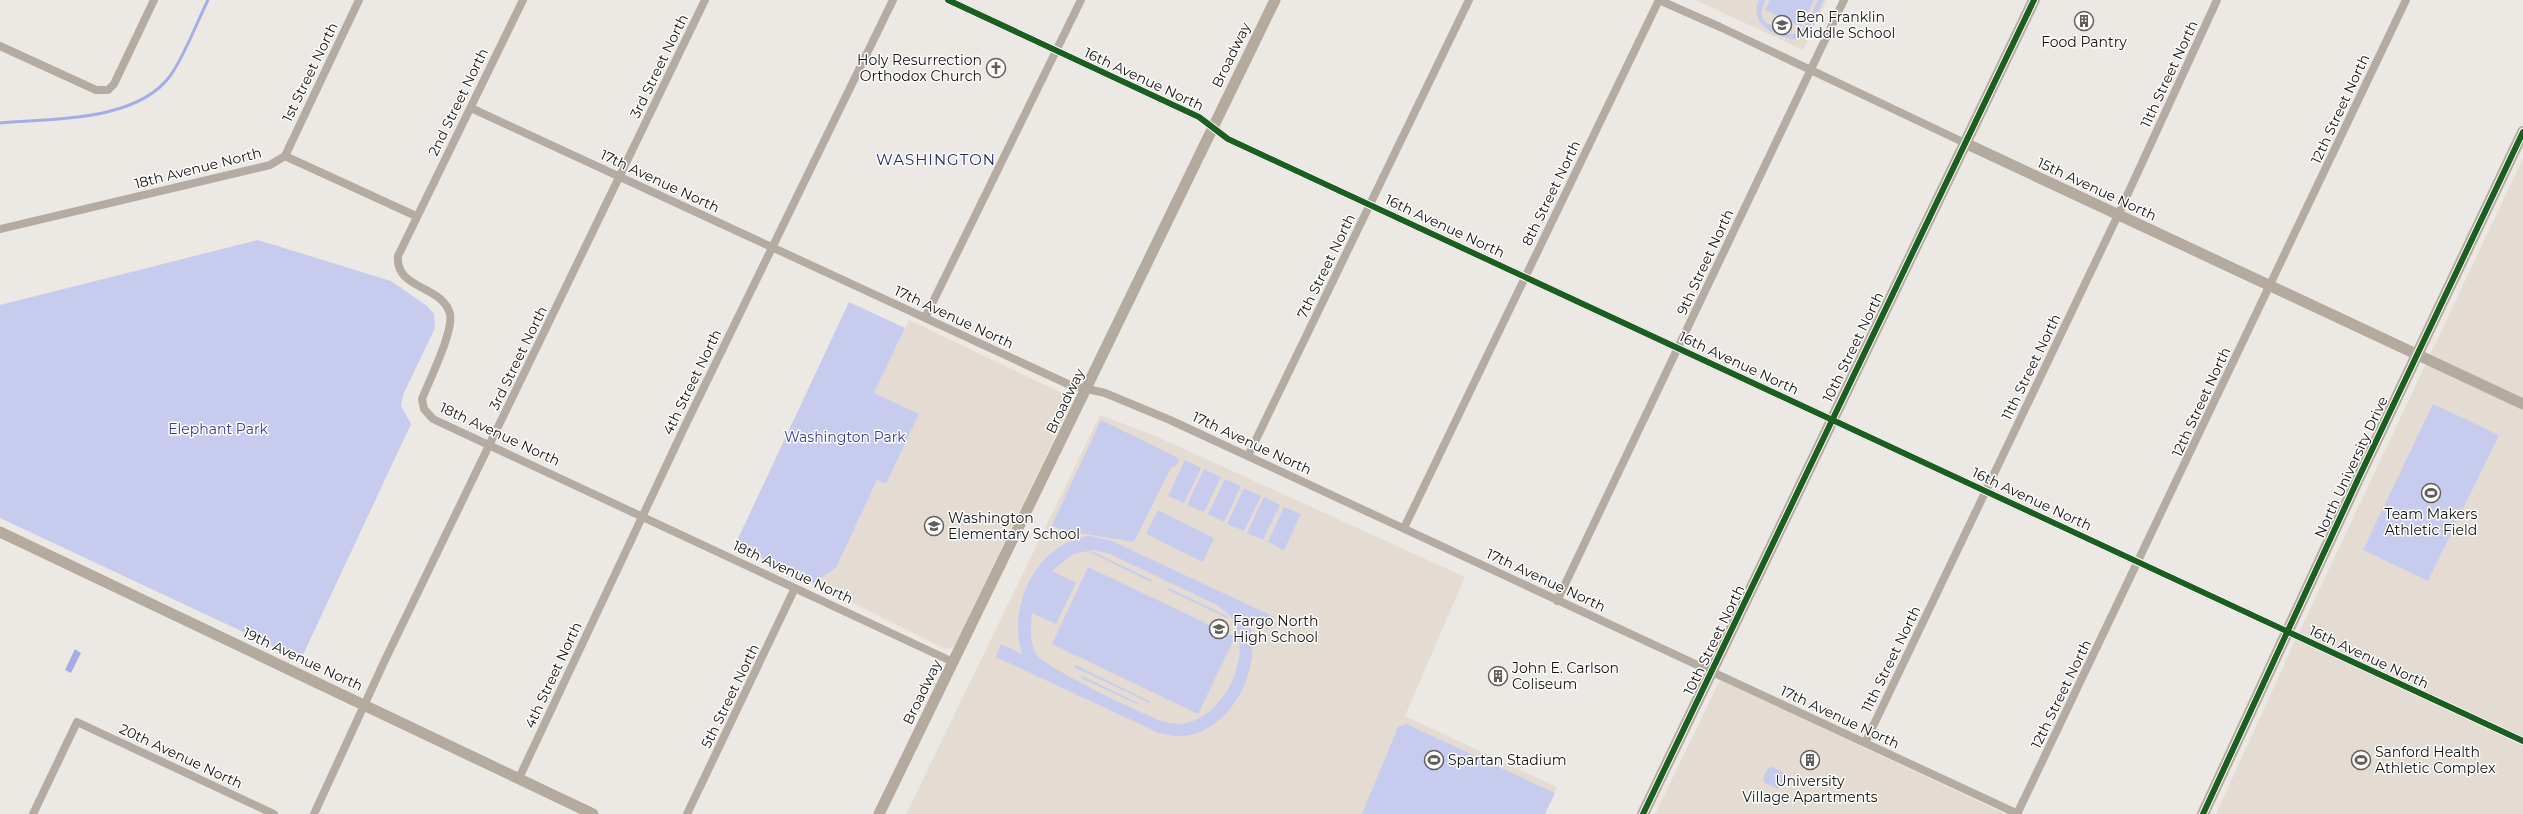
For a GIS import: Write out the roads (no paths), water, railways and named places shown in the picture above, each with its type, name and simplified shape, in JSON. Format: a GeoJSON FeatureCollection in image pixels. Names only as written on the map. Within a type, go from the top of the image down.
{"type":"FeatureCollection","features":[{"type":"Feature","properties":{"kind":"main road","name":"10th Street North"},"geometry":{"type":"LineString","coordinates":[[1643,814],[2034,0]]}},
{"type":"Feature","properties":{"kind":"main road","name":"North University Drive"},"geometry":{"type":"LineString","coordinates":[[2203,814],[2417,354],[2425,343],[2523,132]]}},
{"type":"Feature","properties":{"kind":"street"},"geometry":{"type":"LineString","coordinates":[[0,46],[96,90],[108,90],[114,84],[154,0]]}},
{"type":"Feature","properties":{"kind":"street","name":"1st Street North"},"geometry":{"type":"LineString","coordinates":[[285,156],[359,0]]}},
{"type":"Feature","properties":{"kind":"street","name":"2nd Street North"},"geometry":{"type":"LineString","coordinates":[[416,216],[471,108],[523,0]]}},
{"type":"Feature","properties":{"kind":"street","name":"3rd Street North"},"geometry":{"type":"LineString","coordinates":[[314,814],[364,705],[705,0]]}},
{"type":"Feature","properties":{"kind":"street","name":"4th Street North"},"geometry":{"type":"LineString","coordinates":[[519,778],[772,247],[893,0]]}},
{"type":"Feature","properties":{"kind":"street","name":"16th Avenue North"},"geometry":{"type":"LineString","coordinates":[[948,0],[1200,117],[1228,139],[2523,741]]}},
{"type":"Feature","properties":{"kind":"street"},"geometry":{"type":"LineString","coordinates":[[925,318],[1081,0]]}},
{"type":"Feature","properties":{"kind":"street","name":"Broadway"},"geometry":{"type":"LineString","coordinates":[[880,814],[1087,390],[1212,126],[1275,0]]}},
{"type":"Feature","properties":{"kind":"street","name":"7th Street North"},"geometry":{"type":"LineString","coordinates":[[1248,456],[1469,0]]}},
{"type":"Feature","properties":{"kind":"street","name":"15th Avenue North"},"geometry":{"type":"LineString","coordinates":[[1659,0],[2523,404]]}},
{"type":"Feature","properties":{"kind":"street","name":"8th Street North"},"geometry":{"type":"LineString","coordinates":[[1404,528],[1659,0]]}},
{"type":"Feature","properties":{"kind":"street","name":"9th Street North"},"geometry":{"type":"LineString","coordinates":[[1557,601],[1844,0]]}},
{"type":"Feature","properties":{"kind":"street","name":"11th Street North"},"geometry":{"type":"LineString","coordinates":[[1865,743],[2118,215],[2217,0]]}},
{"type":"Feature","properties":{"kind":"street","name":"12th Street North"},"geometry":{"type":"LineString","coordinates":[[2018,814],[2406,0]]}},
{"type":"Feature","properties":{"kind":"street","name":"17th Avenue North"},"geometry":{"type":"LineString","coordinates":[[471,108],[1070,385],[1105,393],[1170,420],[2018,814]]}},
{"type":"Feature","properties":{"kind":"street"},"geometry":{"type":"LineString","coordinates":[[285,156],[416,216]]}},
{"type":"Feature","properties":{"kind":"street","name":"18th Avenue North"},"geometry":{"type":"LineString","coordinates":[[0,229],[270,165],[285,156]]}},
{"type":"Feature","properties":{"kind":"street","name":"18th Avenue North"},"geometry":{"type":"LineString","coordinates":[[416,216],[398,256],[398,270],[404,277],[438,298],[446,306],[450,315],[450,330],[422,399],[424,409],[433,419],[953,662]]}},
{"type":"Feature","properties":{"kind":"street","name":"19th Avenue North"},"geometry":{"type":"LineString","coordinates":[[0,532],[592,814]]}},
{"type":"Feature","properties":{"kind":"street","name":"5th Street North"},"geometry":{"type":"LineString","coordinates":[[688,814],[795,588]]}},
{"type":"Feature","properties":{"kind":"street","name":"20th Avenue North"},"geometry":{"type":"LineString","coordinates":[[33,814],[77,722],[274,814]]}},
{"type":"Feature","properties":{"kind":"waterway"},"geometry":{"type":"LineString","coordinates":[[0,123],[92,115],[115,110],[137,102],[155,91],[170,76],[185,49],[208,0]]}},
{"type":"Feature","properties":{"kind":"place","name":"Food Pantry"},"geometry":{"type":"Point","coordinates":[2084,21]}},
{"type":"Feature","properties":{"kind":"place","name":"Ben Franklin Middle School"},"geometry":{"type":"Point","coordinates":[1782,25]}},
{"type":"Feature","properties":{"kind":"place","name":"Holy Resurrection Orthodox Church"},"geometry":{"type":"Point","coordinates":[996,68]}},
{"type":"Feature","properties":{"kind":"place","name":"Team Makers Athletic Field"},"geometry":{"type":"Point","coordinates":[2431,493]}},
{"type":"Feature","properties":{"kind":"place","name":"Washington Elementary School"},"geometry":{"type":"Point","coordinates":[934,526]}},
{"type":"Feature","properties":{"kind":"place","name":"Fargo North High School"},"geometry":{"type":"Point","coordinates":[1219,629]}},
{"type":"Feature","properties":{"kind":"place","name":"John E. Carlson Coliseum"},"geometry":{"type":"Point","coordinates":[1498,676]}},
{"type":"Feature","properties":{"kind":"place","name":"Spartan Stadium"},"geometry":{"type":"Point","coordinates":[1434,760]}},
{"type":"Feature","properties":{"kind":"place","name":"University Village Apartments"},"geometry":{"type":"Point","coordinates":[1810,760]}},
{"type":"Feature","properties":{"kind":"place","name":"Sanford Health Athletic Complex"},"geometry":{"type":"Point","coordinates":[2361,760]}},
{"type":"Feature","properties":{"kind":"district","name":"WASHINGTON"},"geometry":{"type":"Point","coordinates":[936,160]}},
{"type":"Feature","properties":{"kind":"park label","name":"Elephant Park"},"geometry":{"type":"Point","coordinates":[218,429]}},
{"type":"Feature","properties":{"kind":"park label","name":"Washington Park"},"geometry":{"type":"Point","coordinates":[845,437]}}]}
